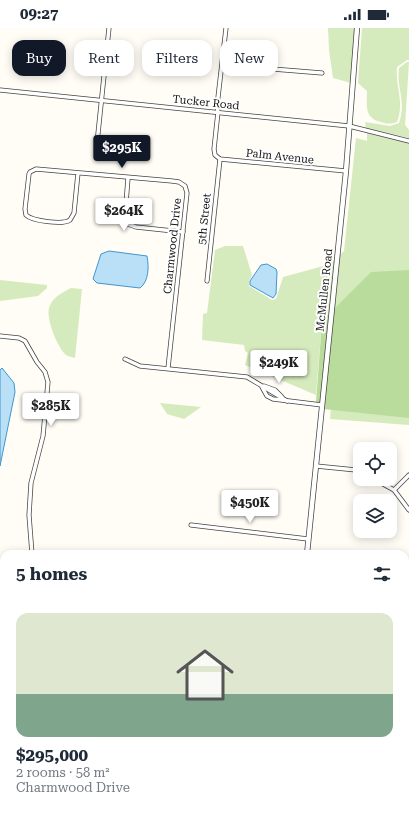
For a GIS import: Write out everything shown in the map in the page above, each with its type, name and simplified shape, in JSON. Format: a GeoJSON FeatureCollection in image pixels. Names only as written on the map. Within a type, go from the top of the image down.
{"type":"FeatureCollection","features":[{"type":"Feature","properties":{"kind":"street"},"geometry":{"type":"LineString","coordinates":[[97,143],[109,28]]}},
{"type":"Feature","properties":{"kind":"street"},"geometry":{"type":"LineString","coordinates":[[225,40],[226,28]]}},
{"type":"Feature","properties":{"kind":"street","name":"McMullen Road"},"geometry":{"type":"LineString","coordinates":[[307,550],[346,171],[357,28]]}},
{"type":"Feature","properties":{"kind":"street"},"geometry":{"type":"LineString","coordinates":[[278,69],[322,73]]}},
{"type":"Feature","properties":{"kind":"street"},"geometry":{"type":"LineString","coordinates":[[220,159],[215,155],[214,149],[218,112],[217,106],[221,76]]}},
{"type":"Feature","properties":{"kind":"street","name":"Tucker Road"},"geometry":{"type":"LineString","coordinates":[[0,90],[350,126],[409,141]]}},
{"type":"Feature","properties":{"kind":"street","name":"Palm Avenue"},"geometry":{"type":"LineString","coordinates":[[220,159],[346,171]]}},
{"type":"Feature","properties":{"kind":"street","name":"5th Street"},"geometry":{"type":"LineString","coordinates":[[207,281],[220,159]]}},
{"type":"Feature","properties":{"kind":"street","name":"Charmwood Drive"},"geometry":{"type":"LineString","coordinates":[[78,173],[74,213],[73,217],[68,222],[35,220],[26,215],[25,209],[30,172],[39,168],[179,182],[185,186],[187,193],[168,368]]}},
{"type":"Feature","properties":{"kind":"street"},"geometry":{"type":"LineString","coordinates":[[128,178],[125,223],[136,227],[183,232]]}},
{"type":"Feature","properties":{"kind":"street"},"geometry":{"type":"LineString","coordinates":[[0,336],[18,338],[24,341],[47,376],[43,436],[33,470],[30,489],[29,515],[32,550]]}},
{"type":"Feature","properties":{"kind":"street"},"geometry":{"type":"LineString","coordinates":[[125,359],[140,366],[250,378],[262,386],[275,390],[287,401]]}},
{"type":"Feature","properties":{"kind":"street"},"geometry":{"type":"LineString","coordinates":[[262,386],[267,396],[287,401],[322,405]]}},
{"type":"Feature","properties":{"kind":"street"},"geometry":{"type":"LineString","coordinates":[[316,466],[353,470]]}},
{"type":"Feature","properties":{"kind":"street"},"geometry":{"type":"LineString","coordinates":[[394,490],[409,475]]}},
{"type":"Feature","properties":{"kind":"street"},"geometry":{"type":"LineString","coordinates":[[387,486],[394,490],[409,510]]}},
{"type":"Feature","properties":{"kind":"street"},"geometry":{"type":"LineString","coordinates":[[191,525],[308,538]]}},
{"type":"Feature","properties":{"kind":"green space"},"geometry":{"type":"Polygon","coordinates":[[[328,28],[355,28],[351,83],[333,78],[328,28]]]}},
{"type":"Feature","properties":{"kind":"green space"},"geometry":{"type":"Polygon","coordinates":[[[362,28],[409,28],[409,60],[397,67],[400,108],[397,122],[383,123],[372,118],[369,114],[367,106],[367,91],[358,83],[362,28]]]}},
{"type":"Feature","properties":{"kind":"green space"},"geometry":{"type":"Polygon","coordinates":[[[409,62],[405,125],[409,130],[409,138],[366,128],[365,122],[390,126],[399,123],[402,101],[398,75],[399,68],[409,62]]]}},
{"type":"Feature","properties":{"kind":"green space"},"geometry":{"type":"Polygon","coordinates":[[[367,133],[409,143],[409,425],[330,419],[340,305],[333,310],[339,256],[344,251],[356,138],[367,141],[367,133]]]}},
{"type":"Feature","properties":{"kind":"green space"},"geometry":{"type":"Polygon","coordinates":[[[225,246],[243,246],[252,275],[249,281],[249,286],[272,300],[276,299],[283,277],[327,265],[335,259],[329,315],[322,321],[316,395],[245,365],[248,353],[245,351],[244,345],[202,340],[203,314],[207,313],[215,250],[225,246]]]}},
{"type":"Feature","properties":{"kind":"green space"},"geometry":{"type":"Polygon","coordinates":[[[409,270],[409,418],[323,409],[333,310],[371,272],[409,270]]]}},
{"type":"Feature","properties":{"kind":"green space"},"geometry":{"type":"Polygon","coordinates":[[[0,280],[47,285],[47,288],[38,296],[0,301],[0,280]]]}},
{"type":"Feature","properties":{"kind":"green space"},"geometry":{"type":"Polygon","coordinates":[[[71,288],[82,289],[75,358],[66,355],[61,349],[55,338],[48,313],[52,301],[71,288]]]}},
{"type":"Feature","properties":{"kind":"green space"},"geometry":{"type":"Polygon","coordinates":[[[329,315],[320,403],[316,402],[322,321],[329,315]]]}},
{"type":"Feature","properties":{"kind":"green space"},"geometry":{"type":"Polygon","coordinates":[[[160,403],[201,407],[184,419],[167,414],[160,403]]]}},
{"type":"Feature","properties":{"kind":"water"},"geometry":{"type":"Polygon","coordinates":[[[109,251],[147,256],[148,274],[145,282],[140,288],[97,283],[93,279],[101,254],[109,251]]]}},
{"type":"Feature","properties":{"kind":"water"},"geometry":{"type":"Polygon","coordinates":[[[267,264],[276,269],[277,272],[276,294],[273,298],[250,285],[250,281],[261,265],[267,264]]]}},
{"type":"Feature","properties":{"kind":"water"},"geometry":{"type":"Polygon","coordinates":[[[2,368],[14,383],[15,392],[0,466],[0,370],[2,368]]]}}]}
